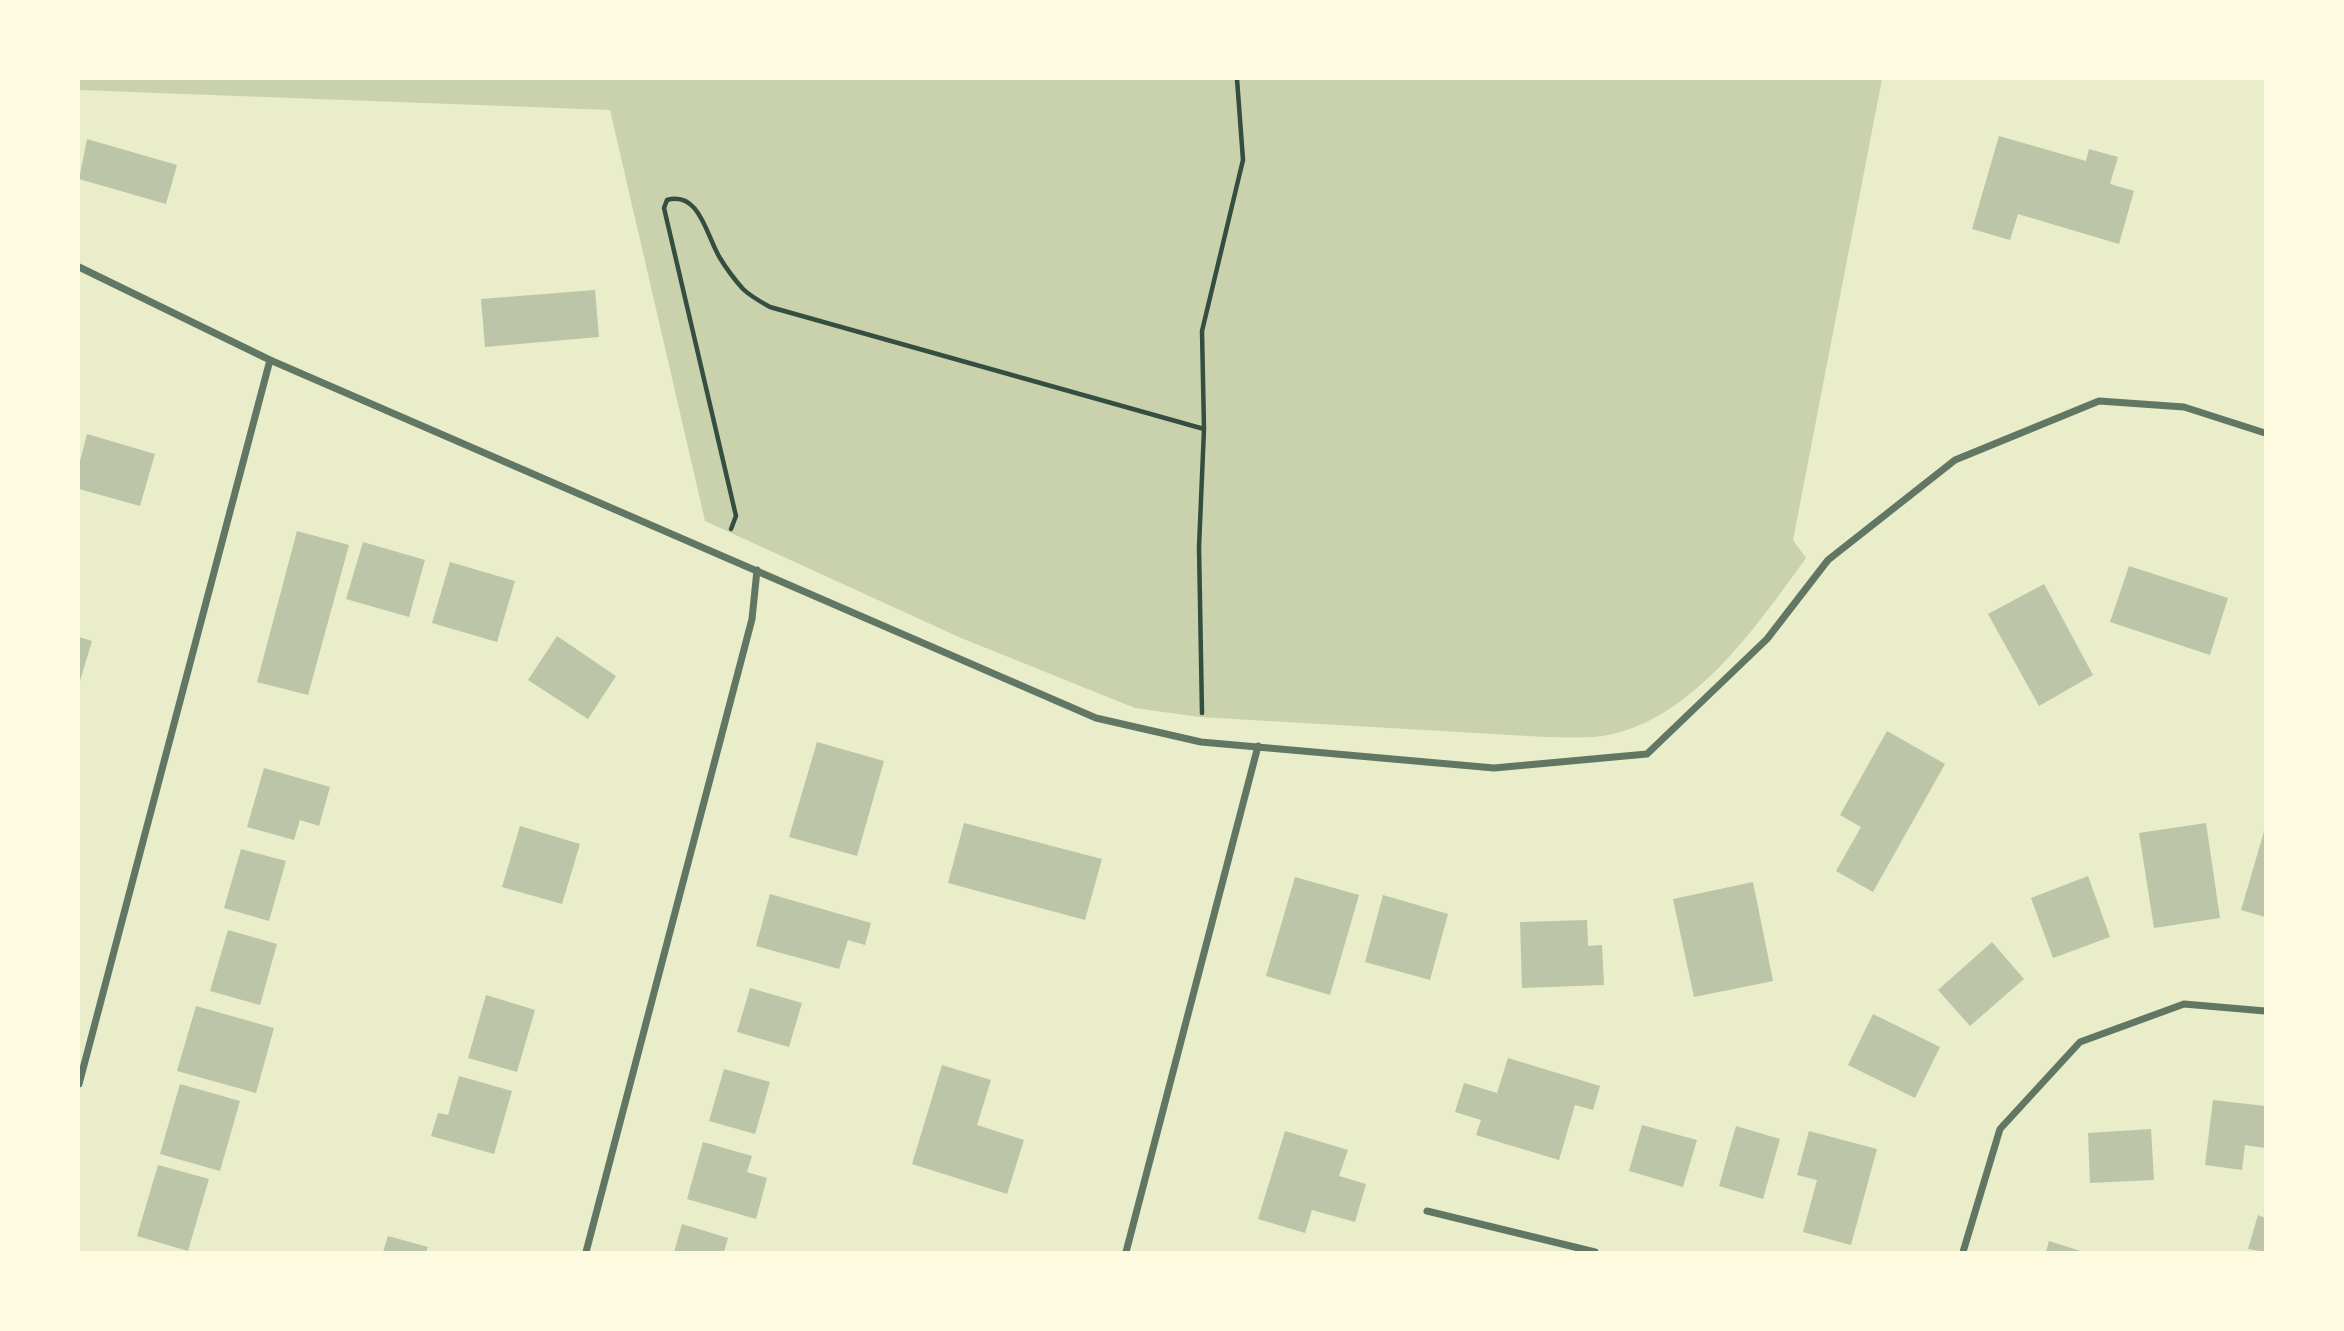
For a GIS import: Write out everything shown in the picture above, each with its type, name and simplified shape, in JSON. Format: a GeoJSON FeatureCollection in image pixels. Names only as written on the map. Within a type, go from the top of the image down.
{"type":"FeatureCollection","features":[{"type":"Feature","properties":{"kind":"street"},"geometry":{"type":"LineString","coordinates":[[79,267],[270,360],[1096,718],[1201,742],[1494,768],[1647,754],[1767,639],[1828,560],[1955,460],[2099,401],[2184,407],[2265,433]]}},
{"type":"Feature","properties":{"kind":"street"},"geometry":{"type":"LineString","coordinates":[[79,1084],[270,360]]}},
{"type":"Feature","properties":{"kind":"street"},"geometry":{"type":"LineString","coordinates":[[586,1252],[752,619],[757,570]]}},
{"type":"Feature","properties":{"kind":"street"},"geometry":{"type":"LineString","coordinates":[[1126,1252],[1258,746]]}},
{"type":"Feature","properties":{"kind":"street"},"geometry":{"type":"LineString","coordinates":[[1963,1252],[2000,1129],[2080,1042],[2185,1004],[2265,1011]]}},
{"type":"Feature","properties":{"kind":"street"},"geometry":{"type":"LineString","coordinates":[[1427,1211],[1595,1252]]}},
{"type":"Feature","properties":{"kind":"path"},"geometry":{"type":"LineString","coordinates":[[1202,713],[1199,547],[1204,429],[1202,331],[1243,160],[1237,79]]}},
{"type":"Feature","properties":{"kind":"path"},"geometry":{"type":"LineString","coordinates":[[731,529],[736,516],[664,208],[667,200],[676,197],[687,202],[703,219],[719,257],[744,290],[770,307],[1204,429]]}},
{"type":"Feature","properties":{"kind":"green space"},"geometry":{"type":"Polygon","coordinates":[[[79,79],[1882,79],[1793,540],[1806,558],[1765,614],[1716,670],[1689,695],[1660,715],[1628,730],[1594,737],[1545,737],[1199,717],[1135,708],[961,638],[705,521],[610,110],[79,90],[79,79]]]}},
{"type":"Feature","properties":{"kind":"building"},"geometry":{"type":"Polygon","coordinates":[[[1999,136],[2086,161],[2089,149],[2118,157],[2110,184],[2134,191],[2119,244],[2018,214],[2010,240],[1972,229],[1999,136]]]}},
{"type":"Feature","properties":{"kind":"building"},"geometry":{"type":"Polygon","coordinates":[[[87,139],[177,165],[166,204],[79,179],[87,139]]]}},
{"type":"Feature","properties":{"kind":"building"},"geometry":{"type":"Polygon","coordinates":[[[595,290],[599,337],[485,347],[481,299],[595,290]]]}},
{"type":"Feature","properties":{"kind":"building"},"geometry":{"type":"Polygon","coordinates":[[[87,434],[155,454],[140,506],[79,489],[79,465],[87,434]]]}},
{"type":"Feature","properties":{"kind":"building"},"geometry":{"type":"Polygon","coordinates":[[[297,531],[349,545],[308,695],[257,682],[297,531]]]}},
{"type":"Feature","properties":{"kind":"building"},"geometry":{"type":"Polygon","coordinates":[[[363,542],[425,560],[409,617],[346,599],[363,542]]]}},
{"type":"Feature","properties":{"kind":"building"},"geometry":{"type":"Polygon","coordinates":[[[450,562],[515,581],[497,642],[432,623],[450,562]]]}},
{"type":"Feature","properties":{"kind":"building"},"geometry":{"type":"Polygon","coordinates":[[[2129,566],[2228,598],[2210,655],[2110,622],[2129,566]]]}},
{"type":"Feature","properties":{"kind":"building"},"geometry":{"type":"Polygon","coordinates":[[[2044,584],[2093,675],[2039,706],[1988,614],[2044,584]]]}},
{"type":"Feature","properties":{"kind":"building"},"geometry":{"type":"Polygon","coordinates":[[[557,636],[616,676],[588,719],[528,680],[557,636]]]}},
{"type":"Feature","properties":{"kind":"building"},"geometry":{"type":"Polygon","coordinates":[[[79,637],[92,641],[79,684],[79,637]]]}},
{"type":"Feature","properties":{"kind":"building"},"geometry":{"type":"Polygon","coordinates":[[[1887,731],[1945,764],[1873,892],[1836,871],[1861,827],[1840,815],[1887,731]]]}},
{"type":"Feature","properties":{"kind":"building"},"geometry":{"type":"Polygon","coordinates":[[[817,742],[884,761],[857,856],[789,837],[817,742]]]}},
{"type":"Feature","properties":{"kind":"building"},"geometry":{"type":"Polygon","coordinates":[[[264,768],[330,787],[319,826],[300,820],[294,840],[247,827],[264,768]]]}},
{"type":"Feature","properties":{"kind":"building"},"geometry":{"type":"Polygon","coordinates":[[[964,823],[1102,859],[1085,920],[948,883],[964,823]]]}},
{"type":"Feature","properties":{"kind":"building"},"geometry":{"type":"Polygon","coordinates":[[[2206,823],[2220,918],[2154,928],[2139,833],[2206,823]]]}},
{"type":"Feature","properties":{"kind":"building"},"geometry":{"type":"Polygon","coordinates":[[[520,826],[580,844],[562,904],[502,887],[520,826]]]}},
{"type":"Feature","properties":{"kind":"building"},"geometry":{"type":"Polygon","coordinates":[[[2265,828],[2265,917],[2241,910],[2265,828]]]}},
{"type":"Feature","properties":{"kind":"building"},"geometry":{"type":"Polygon","coordinates":[[[241,849],[286,861],[269,921],[224,908],[241,849]]]}},
{"type":"Feature","properties":{"kind":"building"},"geometry":{"type":"Polygon","coordinates":[[[2088,876],[2110,937],[2053,958],[2031,898],[2088,876]]]}},
{"type":"Feature","properties":{"kind":"building"},"geometry":{"type":"Polygon","coordinates":[[[1295,877],[1359,895],[1330,995],[1266,976],[1295,877]]]}},
{"type":"Feature","properties":{"kind":"building"},"geometry":{"type":"Polygon","coordinates":[[[1753,882],[1773,981],[1694,997],[1673,899],[1753,882]]]}},
{"type":"Feature","properties":{"kind":"building"},"geometry":{"type":"Polygon","coordinates":[[[770,894],[871,923],[865,945],[848,940],[839,969],[756,946],[770,894]]]}},
{"type":"Feature","properties":{"kind":"building"},"geometry":{"type":"Polygon","coordinates":[[[1383,895],[1448,914],[1430,980],[1365,962],[1383,895]]]}},
{"type":"Feature","properties":{"kind":"building"},"geometry":{"type":"Polygon","coordinates":[[[1587,920],[1588,946],[1602,945],[1604,985],[1522,988],[1520,922],[1587,920]]]}},
{"type":"Feature","properties":{"kind":"building"},"geometry":{"type":"Polygon","coordinates":[[[228,930],[277,944],[260,1005],[210,991],[228,930]]]}},
{"type":"Feature","properties":{"kind":"building"},"geometry":{"type":"Polygon","coordinates":[[[1992,942],[2024,979],[1970,1026],[1938,990],[1992,942]]]}},
{"type":"Feature","properties":{"kind":"building"},"geometry":{"type":"Polygon","coordinates":[[[750,988],[802,1003],[789,1047],[737,1032],[750,988]]]}},
{"type":"Feature","properties":{"kind":"building"},"geometry":{"type":"Polygon","coordinates":[[[486,995],[535,1010],[517,1072],[468,1058],[486,995]]]}},
{"type":"Feature","properties":{"kind":"building"},"geometry":{"type":"Polygon","coordinates":[[[196,1006],[274,1028],[256,1093],[177,1071],[196,1006]]]}},
{"type":"Feature","properties":{"kind":"building"},"geometry":{"type":"Polygon","coordinates":[[[1873,1014],[1940,1047],[1915,1098],[1848,1065],[1873,1014]]]}},
{"type":"Feature","properties":{"kind":"building"},"geometry":{"type":"Polygon","coordinates":[[[1508,1058],[1600,1086],[1593,1110],[1575,1105],[1559,1160],[1476,1135],[1481,1120],[1455,1112],[1464,1083],[1497,1093],[1508,1058]]]}},
{"type":"Feature","properties":{"kind":"building"},"geometry":{"type":"Polygon","coordinates":[[[942,1065],[991,1080],[977,1125],[1024,1140],[1007,1194],[912,1164],[942,1065]]]}},
{"type":"Feature","properties":{"kind":"building"},"geometry":{"type":"Polygon","coordinates":[[[724,1069],[770,1082],[755,1134],[709,1121],[724,1069]]]}},
{"type":"Feature","properties":{"kind":"building"},"geometry":{"type":"Polygon","coordinates":[[[459,1076],[512,1091],[494,1154],[431,1136],[438,1113],[448,1115],[459,1076]]]}},
{"type":"Feature","properties":{"kind":"building"},"geometry":{"type":"Polygon","coordinates":[[[180,1084],[240,1101],[220,1171],[160,1154],[180,1084]]]}},
{"type":"Feature","properties":{"kind":"building"},"geometry":{"type":"Polygon","coordinates":[[[2213,1100],[2265,1106],[2265,1148],[2245,1145],[2242,1170],[2205,1165],[2213,1100]]]}},
{"type":"Feature","properties":{"kind":"building"},"geometry":{"type":"Polygon","coordinates":[[[1642,1125],[1697,1140],[1683,1187],[1629,1171],[1642,1125]]]}},
{"type":"Feature","properties":{"kind":"building"},"geometry":{"type":"Polygon","coordinates":[[[1736,1126],[1780,1139],[1763,1199],[1719,1186],[1736,1126]]]}},
{"type":"Feature","properties":{"kind":"building"},"geometry":{"type":"Polygon","coordinates":[[[2151,1129],[2154,1180],[2090,1183],[2088,1133],[2151,1129]]]}},
{"type":"Feature","properties":{"kind":"building"},"geometry":{"type":"Polygon","coordinates":[[[1285,1131],[1348,1150],[1339,1176],[1366,1184],[1355,1222],[1312,1210],[1305,1233],[1258,1219],[1285,1131]]]}},
{"type":"Feature","properties":{"kind":"building"},"geometry":{"type":"Polygon","coordinates":[[[1809,1131],[1877,1149],[1851,1245],[1803,1232],[1817,1180],[1797,1175],[1809,1131]]]}},
{"type":"Feature","properties":{"kind":"building"},"geometry":{"type":"Polygon","coordinates":[[[703,1142],[752,1156],[747,1172],[767,1178],[756,1219],[687,1199],[703,1142]]]}},
{"type":"Feature","properties":{"kind":"building"},"geometry":{"type":"Polygon","coordinates":[[[158,1165],[209,1179],[188,1251],[137,1236],[158,1165]]]}},
{"type":"Feature","properties":{"kind":"building"},"geometry":{"type":"Polygon","coordinates":[[[2258,1215],[2265,1218],[2265,1252],[2248,1249],[2258,1215]]]}},
{"type":"Feature","properties":{"kind":"building"},"geometry":{"type":"Polygon","coordinates":[[[682,1224],[728,1238],[724,1252],[674,1252],[682,1224]]]}},
{"type":"Feature","properties":{"kind":"building"},"geometry":{"type":"Polygon","coordinates":[[[388,1236],[428,1247],[426,1252],[383,1252],[388,1236]]]}},
{"type":"Feature","properties":{"kind":"building"},"geometry":{"type":"Polygon","coordinates":[[[2049,1241],[2084,1252],[2046,1252],[2049,1241]]]}}]}
